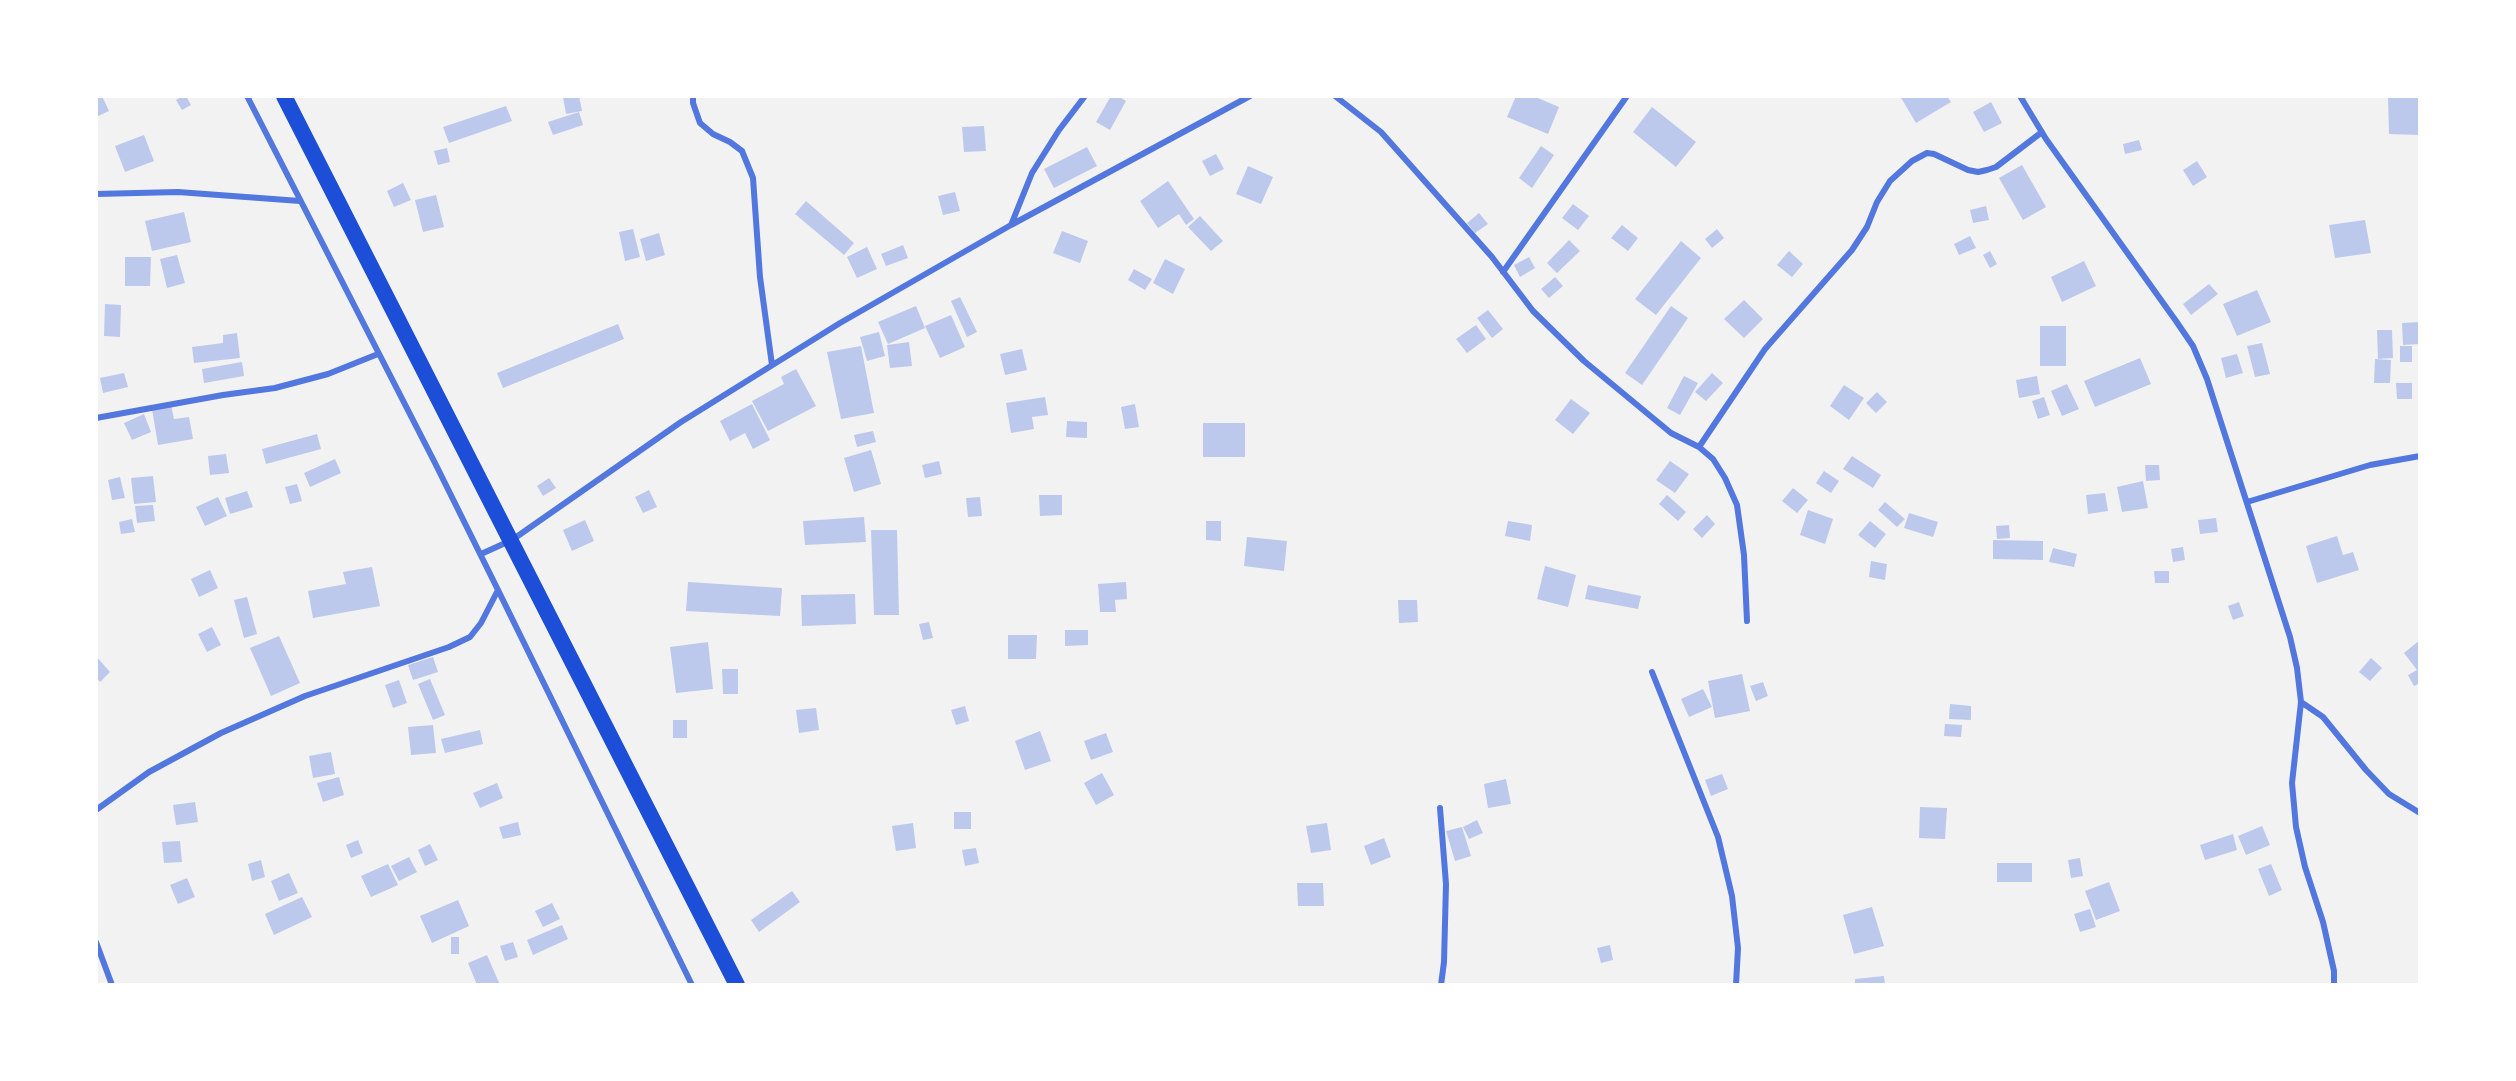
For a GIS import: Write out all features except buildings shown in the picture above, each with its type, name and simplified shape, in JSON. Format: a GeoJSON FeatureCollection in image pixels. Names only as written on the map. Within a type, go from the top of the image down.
{"type":"FeatureCollection","features":[{"type":"Feature","properties":{"kind":"highway"},"geometry":{"type":"LineString","coordinates":[[284,96],[737,985]]}},
{"type":"Feature","properties":{"kind":"street"},"geometry":{"type":"LineString","coordinates":[[247,96],[481,554],[692,985]]}},
{"type":"Feature","properties":{"kind":"street"},"geometry":{"type":"LineString","coordinates":[[693,96],[700,123],[713,134],[742,151],[753,178],[760,277],[772,365]]}},
{"type":"Feature","properties":{"kind":"street"},"geometry":{"type":"LineString","coordinates":[[1011,225],[1032,173],[1059,130],[1085,96]]}},
{"type":"Feature","properties":{"kind":"street"},"geometry":{"type":"LineString","coordinates":[[481,554],[512,540],[681,422],[840,323],[1011,225],[1250,96]]}},
{"type":"Feature","properties":{"kind":"street"},"geometry":{"type":"LineString","coordinates":[[1335,96],[1381,132],[1503,272],[1533,311],[1584,361],[1671,432],[1699,447],[1713,459],[1725,478],[1737,505],[1744,555],[1747,621]]}},
{"type":"Feature","properties":{"kind":"street"},"geometry":{"type":"LineString","coordinates":[[1503,272],[1627,96]]}},
{"type":"Feature","properties":{"kind":"street"},"geometry":{"type":"LineString","coordinates":[[2020,96],[2042,132],[2193,346],[2207,379],[2290,637],[2297,668],[2301,702],[2292,783],[2296,827],[2305,867],[2324,922],[2334,971],[2334,985]]}},
{"type":"Feature","properties":{"kind":"street"},"geometry":{"type":"LineString","coordinates":[[1699,447],[1765,349],[1857,243],[1867,227],[1877,202],[1890,182],[1912,161],[1927,153],[1968,170],[1978,172],[1987,170],[1996,167],[2042,132]]}},
{"type":"Feature","properties":{"kind":"street"},"geometry":{"type":"LineString","coordinates":[[96,194],[178,192],[300,201]]}},
{"type":"Feature","properties":{"kind":"street"},"geometry":{"type":"LineString","coordinates":[[96,418],[275,388],[328,374],[378,354]]}},
{"type":"Feature","properties":{"kind":"street"},"geometry":{"type":"LineString","coordinates":[[2247,501],[2347,471],[2420,456]]}},
{"type":"Feature","properties":{"kind":"street"},"geometry":{"type":"LineString","coordinates":[[96,810],[149,772],[221,733],[305,696],[449,647],[470,636],[481,623],[498,590]]}},
{"type":"Feature","properties":{"kind":"street"},"geometry":{"type":"LineString","coordinates":[[1652,672],[1718,837],[1732,896],[1738,948],[1736,985]]}},
{"type":"Feature","properties":{"kind":"street"},"geometry":{"type":"LineString","coordinates":[[2301,702],[2323,717],[2366,771],[2389,794],[2420,813]]}},
{"type":"Feature","properties":{"kind":"street"},"geometry":{"type":"LineString","coordinates":[[1440,808],[1446,884],[1444,962],[1441,985]]}},
{"type":"Feature","properties":{"kind":"street"},"geometry":{"type":"LineString","coordinates":[[96,942],[112,985]]}}]}
